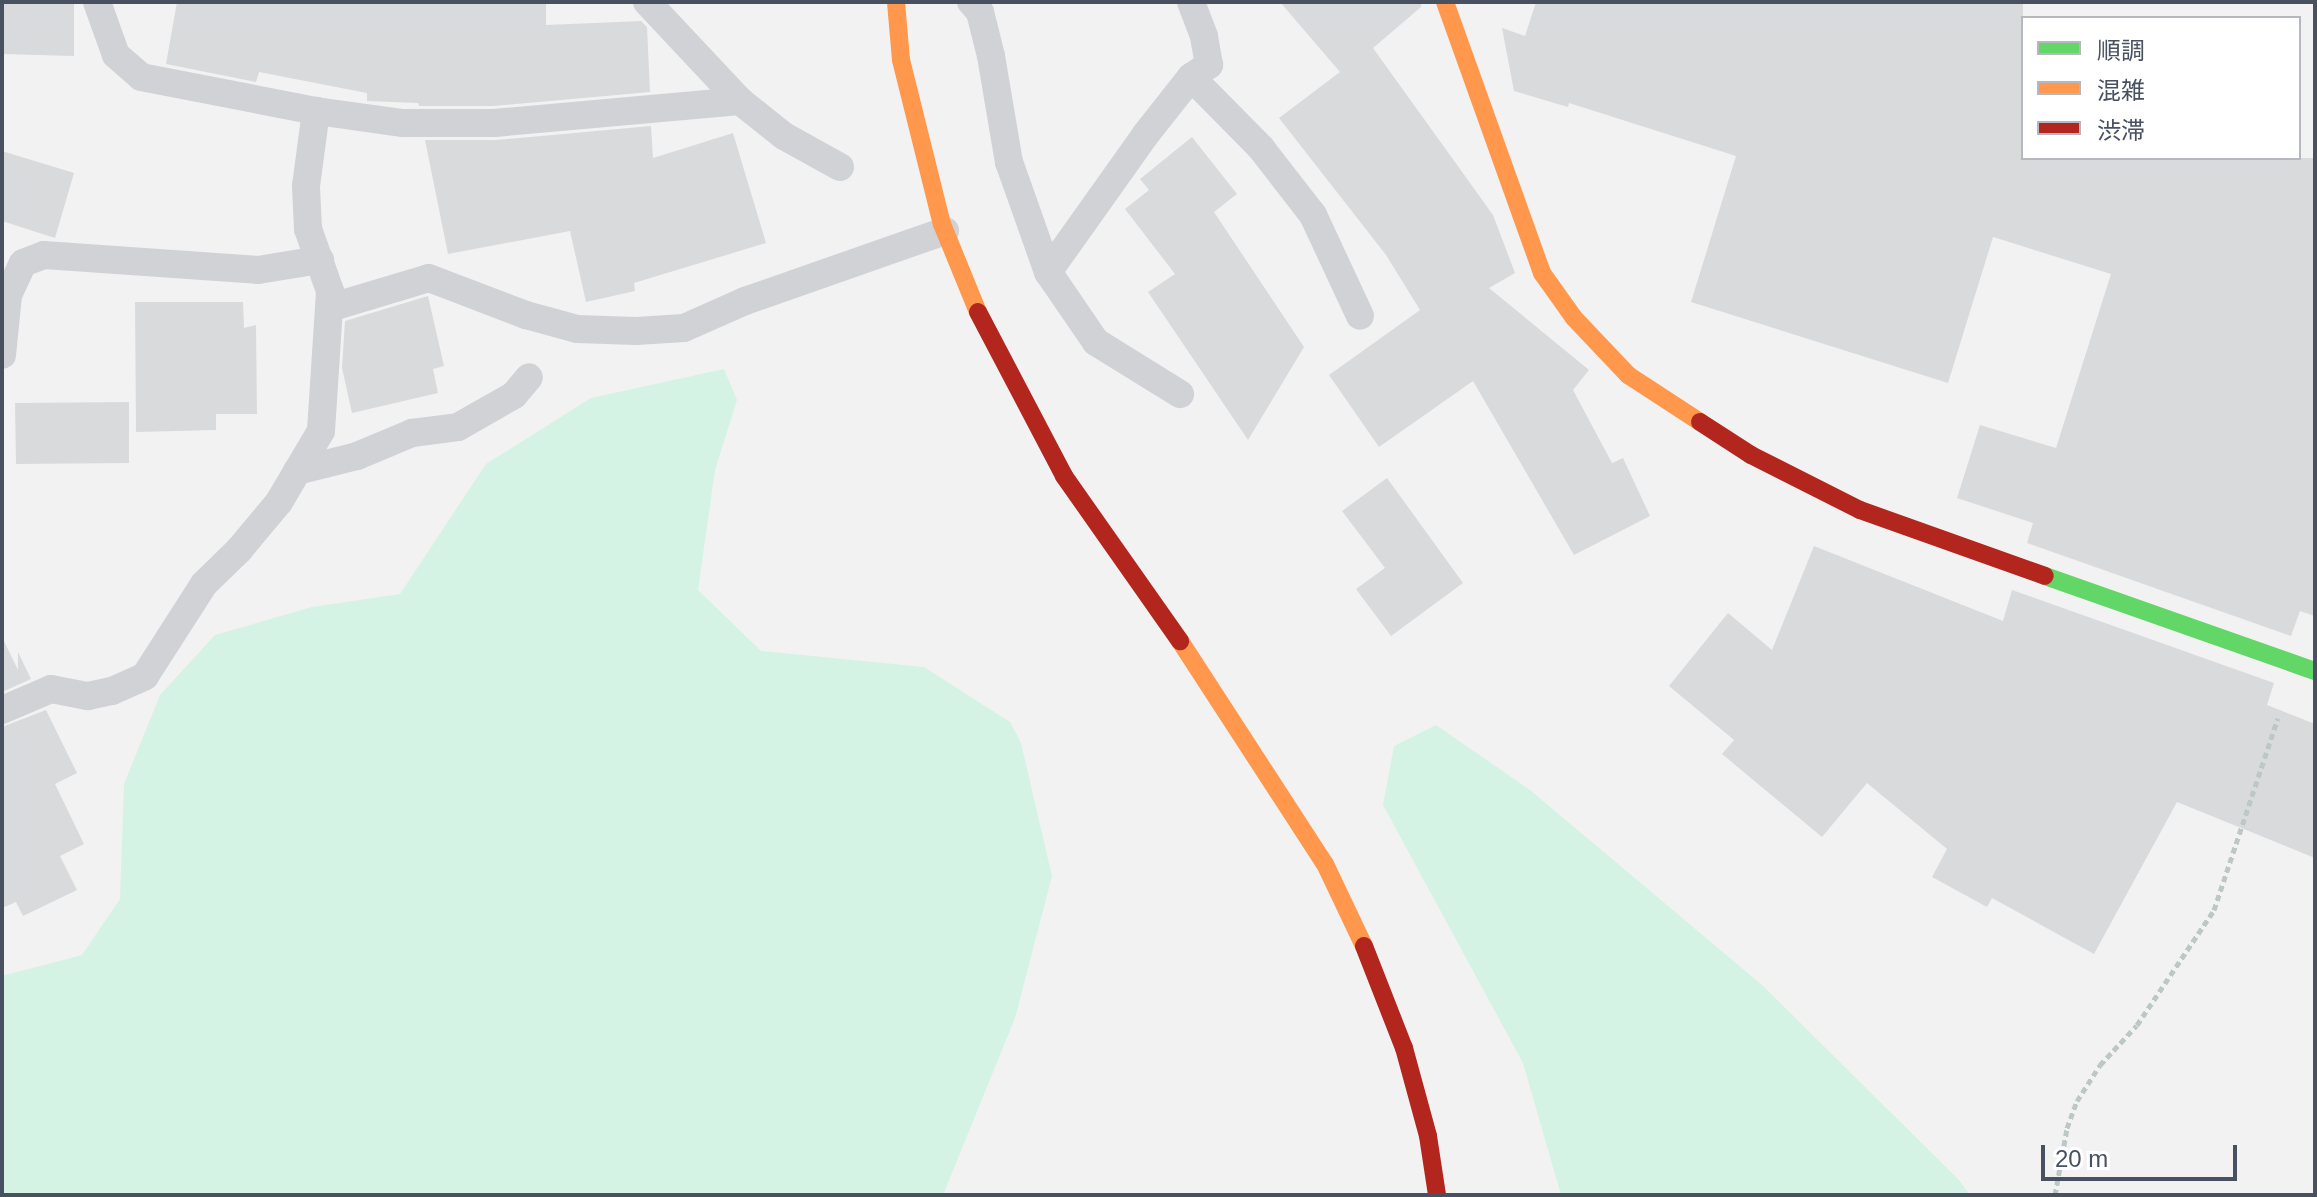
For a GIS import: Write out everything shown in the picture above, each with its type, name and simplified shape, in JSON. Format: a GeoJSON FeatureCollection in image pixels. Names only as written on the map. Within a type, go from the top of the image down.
{"type":"FeatureCollection","features":[{"type":"Feature","properties":{"kind":"street"},"geometry":{"type":"LineString","coordinates":[[896,2],[901,60],[945,231],[969,294],[1064,476],[1154,600],[1325,864],[1371,960],[1404,1048],[1428,1136],[1437,1195]]}},
{"type":"Feature","properties":{"kind":"street"},"geometry":{"type":"LineString","coordinates":[[1445,2],[1542,273],[1574,318],[1628,375],[1751,455],[1860,510],[2315,671]]}},
{"type":"Feature","properties":{"kind":"lane"},"geometry":{"type":"LineString","coordinates":[[97,2],[116,55],[141,77],[316,111],[403,123],[494,123],[740,101]]}},
{"type":"Feature","properties":{"kind":"lane"},"geometry":{"type":"LineString","coordinates":[[647,2],[740,101],[784,136],[840,167]]}},
{"type":"Feature","properties":{"kind":"lane"},"geometry":{"type":"LineString","coordinates":[[971,2],[980,12],[991,56],[1009,162],[1048,272],[1096,342],[1180,394]]}},
{"type":"Feature","properties":{"kind":"lane"},"geometry":{"type":"LineString","coordinates":[[1048,272],[1146,134],[1191,77],[1209,65],[1204,36],[1191,2]]}},
{"type":"Feature","properties":{"kind":"lane"},"geometry":{"type":"LineString","coordinates":[[1191,77],[1261,148],[1313,215],[1360,316]]}},
{"type":"Feature","properties":{"kind":"lane"},"geometry":{"type":"LineString","coordinates":[[2,710],[51,689],[88,696],[112,691],[145,676],[204,584],[239,550],[279,502],[321,431],[330,291],[308,229],[306,186],[316,111]]}},
{"type":"Feature","properties":{"kind":"lane"},"geometry":{"type":"LineString","coordinates":[[329,308],[429,278],[526,315],[577,329],[636,331],[684,328],[745,301],[945,231]]}},
{"type":"Feature","properties":{"kind":"lane"},"geometry":{"type":"LineString","coordinates":[[2,355],[8,295],[23,263],[44,255],[258,270],[320,260]]}},
{"type":"Feature","properties":{"kind":"lane"},"geometry":{"type":"LineString","coordinates":[[297,471],[357,456],[412,433],[458,427],[514,395],[529,377]]}},
{"type":"Feature","properties":{"kind":"path"},"geometry":{"type":"LineString","coordinates":[[2055,1195],[2064,1142],[2077,1101],[2100,1065],[2137,1025],[2214,910],[2295,664]]}},
{"type":"Feature","properties":{"kind":"green space"},"geometry":{"type":"Polygon","coordinates":[[[724,369],[737,400],[715,470],[698,590],[761,651],[924,667],[1010,722],[1021,743],[1052,876],[1015,1018],[943,1195],[2,1195],[2,976],[82,955],[120,899],[124,784],[160,695],[215,635],[312,607],[400,594],[486,464],[591,398],[724,369]]]}},
{"type":"Feature","properties":{"kind":"green space"},"geometry":{"type":"Polygon","coordinates":[[[1436,725],[1530,790],[1762,985],[1959,1180],[1970,1195],[1561,1195],[1523,1063],[1383,805],[1394,746],[1436,725]]]}},
{"type":"Feature","properties":{"kind":"building"},"geometry":{"type":"Polygon","coordinates":[[[2,2],[74,3],[74,56],[2,54],[2,2]]]}},
{"type":"Feature","properties":{"kind":"building"},"geometry":{"type":"Polygon","coordinates":[[[177,2],[546,2],[546,25],[641,21],[647,27],[650,92],[493,106],[419,106],[418,103],[367,101],[367,93],[259,72],[256,82],[166,64],[177,2]]]}},
{"type":"Feature","properties":{"kind":"building"},"geometry":{"type":"Polygon","coordinates":[[[1280,2],[1421,2],[1421,7],[1373,48],[1493,215],[1515,273],[1489,288],[1589,370],[1573,390],[1612,463],[1623,458],[1650,516],[1574,555],[1473,381],[1379,447],[1329,375],[1420,310],[1386,255],[1279,118],[1340,72],[1280,2]]]}},
{"type":"Feature","properties":{"kind":"building"},"geometry":{"type":"Polygon","coordinates":[[[1536,2],[2023,2],[2021,160],[2315,158],[2315,616],[2300,611],[2291,636],[2027,543],[2033,523],[1957,498],[1980,425],[2056,448],[2111,274],[1993,237],[1948,383],[1691,302],[1736,156],[1569,103],[1568,107],[1514,91],[1502,28],[1525,36],[1536,2]]]}},
{"type":"Feature","properties":{"kind":"building"},"geometry":{"type":"Polygon","coordinates":[[[651,126],[653,158],[733,133],[766,243],[634,283],[635,291],[586,302],[570,231],[448,254],[425,140],[496,140],[651,126]]]}},
{"type":"Feature","properties":{"kind":"building"},"geometry":{"type":"Polygon","coordinates":[[[1192,137],[1237,194],[1214,212],[1304,347],[1248,440],[1148,292],[1175,274],[1125,209],[1149,190],[1140,179],[1192,137]]]}},
{"type":"Feature","properties":{"kind":"building"},"geometry":{"type":"Polygon","coordinates":[[[2,151],[74,173],[55,238],[2,221],[2,151]]]}},
{"type":"Feature","properties":{"kind":"building"},"geometry":{"type":"Polygon","coordinates":[[[428,296],[444,366],[433,369],[438,393],[352,413],[342,368],[345,321],[428,296]]]}},
{"type":"Feature","properties":{"kind":"building"},"geometry":{"type":"Polygon","coordinates":[[[135,302],[243,302],[244,328],[256,325],[257,414],[216,414],[216,430],[136,432],[135,302]]]}},
{"type":"Feature","properties":{"kind":"building"},"geometry":{"type":"Polygon","coordinates":[[[129,402],[129,463],[16,464],[15,403],[129,402]]]}},
{"type":"Feature","properties":{"kind":"building"},"geometry":{"type":"Polygon","coordinates":[[[1387,478],[1463,583],[1391,636],[1356,589],[1385,568],[1342,511],[1387,478]]]}},
{"type":"Feature","properties":{"kind":"building"},"geometry":{"type":"Polygon","coordinates":[[[1814,546],[2003,621],[2012,590],[2274,683],[2267,705],[2315,724],[2315,858],[2177,802],[2094,954],[1992,898],[1987,907],[1932,877],[1947,849],[1867,783],[1822,837],[1722,754],[1734,740],[1669,686],[1728,613],[1772,650],[1814,546]]]}},
{"type":"Feature","properties":{"kind":"building"},"geometry":{"type":"Polygon","coordinates":[[[2,637],[18,670],[18,652],[31,679],[2,692],[2,637]]]}},
{"type":"Feature","properties":{"kind":"building"},"geometry":{"type":"Polygon","coordinates":[[[46,710],[77,773],[55,784],[84,844],[60,856],[77,890],[23,916],[16,902],[2,908],[2,727],[46,710]]]}},
{"type":"Feature","properties":{"kind":"traffic: fast"},"geometry":{"type":"LineString","coordinates":[[2045,576],[2315,671]]}},
{"type":"Feature","properties":{"kind":"traffic: slow"},"geometry":{"type":"LineString","coordinates":[[896,2],[901,60],[942,224],[978,312]]}},
{"type":"Feature","properties":{"kind":"traffic: slow"},"geometry":{"type":"LineString","coordinates":[[1445,2],[1542,273],[1574,318],[1628,375],[1700,422]]}},
{"type":"Feature","properties":{"kind":"traffic: slow"},"geometry":{"type":"LineString","coordinates":[[1180,641],[1325,864],[1364,946]]}},
{"type":"Feature","properties":{"kind":"traffic: jam"},"geometry":{"type":"LineString","coordinates":[[978,312],[1064,476],[1180,641]]}},
{"type":"Feature","properties":{"kind":"traffic: jam"},"geometry":{"type":"LineString","coordinates":[[1700,422],[1751,455],[1860,510],[2045,576]]}},
{"type":"Feature","properties":{"kind":"traffic: jam"},"geometry":{"type":"LineString","coordinates":[[1364,946],[1404,1048],[1428,1136],[1437,1195]]}}]}
